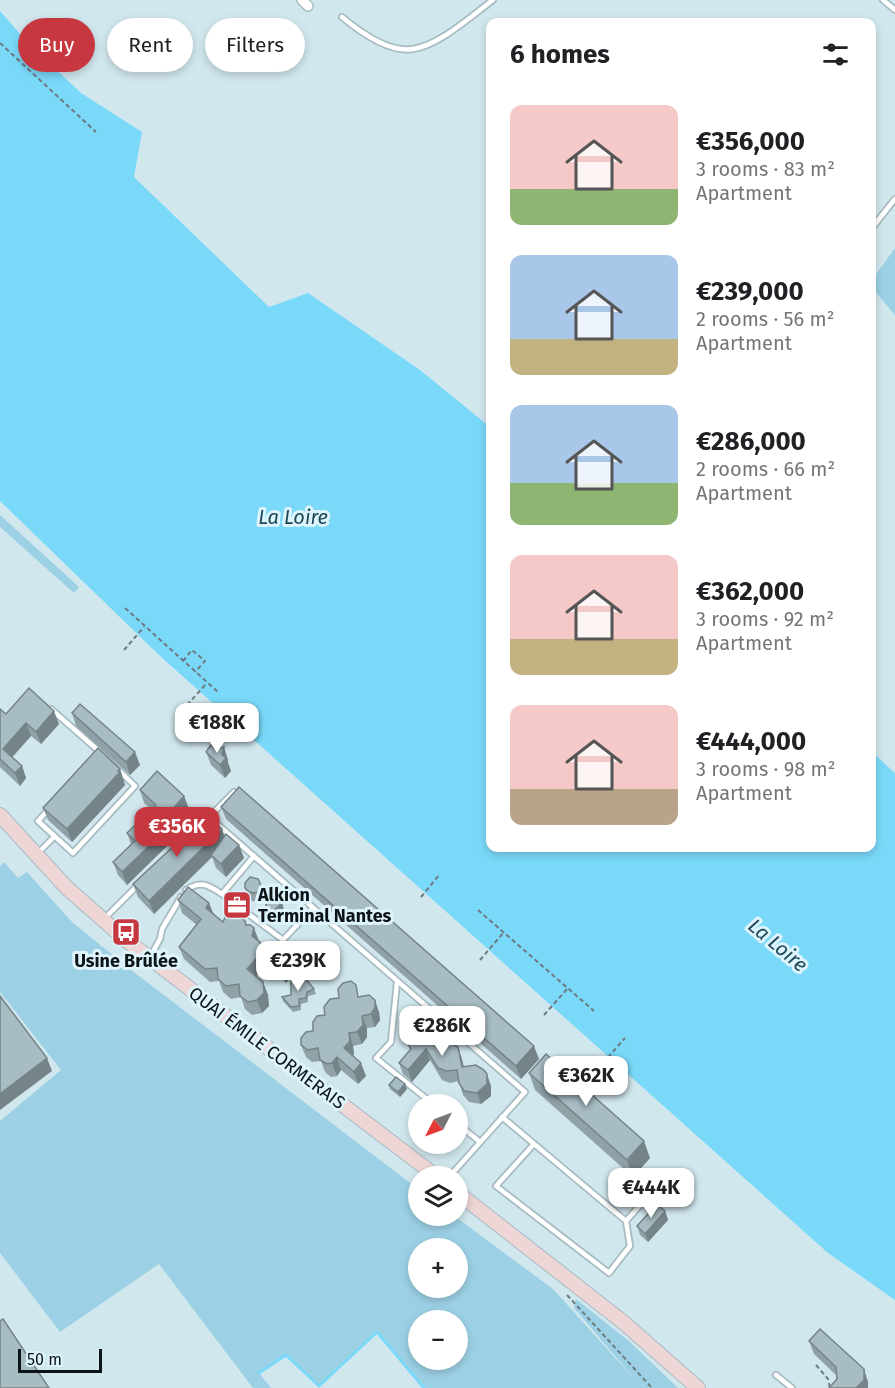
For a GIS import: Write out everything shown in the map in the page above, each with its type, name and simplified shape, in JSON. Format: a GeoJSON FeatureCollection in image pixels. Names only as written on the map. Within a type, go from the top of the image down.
{"type":"FeatureCollection","features":[{"type":"Feature","properties":{"kind":"main road","name":"QUAI ÉMILE CORMERAIS"},"geometry":{"type":"LineString","coordinates":[[0,815],[66,887],[103,920],[423,1166]]}},
{"type":"Feature","properties":{"kind":"main road"},"geometry":{"type":"LineString","coordinates":[[468,1200],[622,1322],[698,1388]]}},
{"type":"Feature","properties":{"kind":"main road"},"geometry":{"type":"LineString","coordinates":[[663,1359],[689,1388]]}},
{"type":"Feature","properties":{"kind":"lane"},"geometry":{"type":"LineString","coordinates":[[342,17],[372,39],[390,46],[412,49],[438,40],[493,0]]}},
{"type":"Feature","properties":{"kind":"lane"},"geometry":{"type":"LineString","coordinates":[[883,0],[895,10]]}},
{"type":"Feature","properties":{"kind":"lane"},"geometry":{"type":"LineString","coordinates":[[876,223],[895,200]]}},
{"type":"Feature","properties":{"kind":"lane"},"geometry":{"type":"LineString","coordinates":[[50,708],[101,753],[135,786],[72,853],[38,821],[101,753]]}},
{"type":"Feature","properties":{"kind":"lane"},"geometry":{"type":"LineString","coordinates":[[204,822],[234,792]]}},
{"type":"Feature","properties":{"kind":"lane"},"geometry":{"type":"LineString","coordinates":[[209,817],[525,1092],[459,1166]]}},
{"type":"Feature","properties":{"kind":"lane"},"geometry":{"type":"LineString","coordinates":[[36,855],[54,837]]}},
{"type":"Feature","properties":{"kind":"lane"},"geometry":{"type":"LineString","coordinates":[[222,894],[254,856]]}},
{"type":"Feature","properties":{"kind":"lane"},"geometry":{"type":"LineString","coordinates":[[103,920],[144,880]]}},
{"type":"Feature","properties":{"kind":"lane"},"geometry":{"type":"LineString","coordinates":[[149,957],[160,939],[162,929],[185,891],[195,884],[206,883],[283,940],[313,908]]}},
{"type":"Feature","properties":{"kind":"lane"},"geometry":{"type":"LineString","coordinates":[[397,982],[391,1042],[376,1058],[421,1094]]}},
{"type":"Feature","properties":{"kind":"lane"},"geometry":{"type":"LineString","coordinates":[[502,1117],[626,1221],[630,1246],[609,1273],[496,1186],[534,1144]]}},
{"type":"Feature","properties":{"kind":"lane"},"geometry":{"type":"LineString","coordinates":[[468,1132],[480,1142]]}},
{"type":"Feature","properties":{"kind":"lane"},"geometry":{"type":"LineString","coordinates":[[626,1221],[658,1185]]}},
{"type":"Feature","properties":{"kind":"lane"},"geometry":{"type":"LineString","coordinates":[[776,1375],[792,1388]]}},
{"type":"Feature","properties":{"kind":"path"},"geometry":{"type":"LineString","coordinates":[[0,44],[96,132]]}},
{"type":"Feature","properties":{"kind":"path"},"geometry":{"type":"LineString","coordinates":[[125,608],[218,692]]}},
{"type":"Feature","properties":{"kind":"path"},"geometry":{"type":"LineString","coordinates":[[124,650],[145,626]]}},
{"type":"Feature","properties":{"kind":"path"},"geometry":{"type":"LineString","coordinates":[[183,661],[192,650],[205,661],[195,672]]}},
{"type":"Feature","properties":{"kind":"path"},"geometry":{"type":"LineString","coordinates":[[187,705],[207,683]]}},
{"type":"Feature","properties":{"kind":"path"},"geometry":{"type":"LineString","coordinates":[[421,897],[440,874]]}},
{"type":"Feature","properties":{"kind":"path"},"geometry":{"type":"LineString","coordinates":[[478,910],[594,1011]]}},
{"type":"Feature","properties":{"kind":"path"},"geometry":{"type":"LineString","coordinates":[[480,960],[504,932]]}},
{"type":"Feature","properties":{"kind":"path"},"geometry":{"type":"LineString","coordinates":[[544,1015],[568,988]]}},
{"type":"Feature","properties":{"kind":"path"},"geometry":{"type":"LineString","coordinates":[[603,1063],[625,1038]]}},
{"type":"Feature","properties":{"kind":"path"},"geometry":{"type":"LineString","coordinates":[[566,1294],[652,1388]]}},
{"type":"Feature","properties":{"kind":"path"},"geometry":{"type":"LineString","coordinates":[[816,1365],[828,1379],[829,1388]]}},
{"type":"Feature","properties":{"kind":"shaded area"},"geometry":{"type":"Polygon","coordinates":[[[895,248],[895,315],[876,293],[876,274],[895,248]]]}},
{"type":"Feature","properties":{"kind":"shaded area"},"geometry":{"type":"Polygon","coordinates":[[[0,515],[79,587],[74,593],[0,527],[0,515]]]}},
{"type":"Feature","properties":{"kind":"shaded area"},"geometry":{"type":"Polygon","coordinates":[[[4,862],[18,878],[27,872],[72,922],[135,973],[408,1181],[408,1226],[468,1226],[553,1289],[638,1383],[574,1308],[576,1299],[630,1342],[678,1388],[426,1388],[410,1370],[468,1370],[468,1310],[408,1310],[408,1367],[377,1332],[319,1386],[286,1355],[259,1373],[271,1388],[253,1388],[159,1264],[60,1332],[0,1253],[0,1121],[61,1070],[0,992],[0,866],[4,862]]]}},
{"type":"Feature","properties":{"kind":"water","name":"La Loire"},"geometry":{"type":"Polygon","coordinates":[[[0,11],[18,32],[18,72],[59,72],[81,93],[142,132],[134,177],[269,307],[308,293],[420,370],[486,424],[486,852],[876,852],[876,756],[895,773],[895,1300],[828,1253],[160,656],[0,501],[0,11]]]}},
{"type":"Feature","properties":{"kind":"building"},"geometry":{"type":"Polygon","coordinates":[[[29,688],[54,711],[36,732],[26,723],[3,749],[22,766],[15,773],[0,759],[0,709],[6,714],[29,688]]]}},
{"type":"Feature","properties":{"kind":"building"},"geometry":{"type":"Polygon","coordinates":[[[80,704],[135,752],[126,762],[72,713],[80,704]]]}},
{"type":"Feature","properties":{"kind":"building"},"geometry":{"type":"Polygon","coordinates":[[[211,745],[215,749],[224,747],[222,755],[226,758],[220,765],[206,752],[211,745]]]}},
{"type":"Feature","properties":{"kind":"building"},"geometry":{"type":"Polygon","coordinates":[[[98,748],[120,769],[118,771],[120,772],[67,829],[43,808],[98,748]]]}},
{"type":"Feature","properties":{"kind":"building"},"geometry":{"type":"Polygon","coordinates":[[[157,771],[184,796],[157,827],[163,833],[122,872],[113,862],[135,841],[127,833],[156,805],[140,790],[157,771]]]}},
{"type":"Feature","properties":{"kind":"building"},"geometry":{"type":"Polygon","coordinates":[[[239,787],[534,1046],[516,1066],[221,807],[239,787]]]}},
{"type":"Feature","properties":{"kind":"building"},"geometry":{"type":"Polygon","coordinates":[[[203,817],[208,817],[222,829],[149,901],[133,884],[182,841],[203,817]]]}},
{"type":"Feature","properties":{"kind":"building"},"geometry":{"type":"Polygon","coordinates":[[[226,834],[239,845],[221,864],[211,855],[226,834]]]}},
{"type":"Feature","properties":{"kind":"building"},"geometry":{"type":"Polygon","coordinates":[[[250,877],[258,879],[261,891],[254,893],[245,888],[245,883],[250,877]]]}},
{"type":"Feature","properties":{"kind":"building"},"geometry":{"type":"Polygon","coordinates":[[[188,887],[209,903],[206,908],[223,922],[229,908],[245,921],[246,925],[254,928],[252,936],[260,942],[262,952],[247,969],[263,982],[264,993],[257,1000],[248,1002],[240,996],[239,984],[226,986],[218,979],[217,968],[205,969],[179,947],[201,919],[178,900],[188,887]]]}},
{"type":"Feature","properties":{"kind":"building"},"geometry":{"type":"Polygon","coordinates":[[[276,894],[280,898],[280,905],[274,910],[269,909],[266,905],[266,895],[276,894]]]}},
{"type":"Feature","properties":{"kind":"building"},"geometry":{"type":"Polygon","coordinates":[[[275,949],[289,960],[281,970],[267,959],[275,949]]]}},
{"type":"Feature","properties":{"kind":"building"},"geometry":{"type":"Polygon","coordinates":[[[305,978],[314,989],[307,992],[306,998],[299,999],[299,1006],[291,1007],[282,997],[291,995],[291,981],[305,978]]]}},
{"type":"Feature","properties":{"kind":"building"},"geometry":{"type":"Polygon","coordinates":[[[351,981],[356,985],[358,997],[369,995],[375,1000],[375,1008],[371,1014],[362,1016],[363,1025],[357,1032],[349,1033],[350,1041],[344,1048],[361,1063],[354,1072],[337,1057],[332,1063],[327,1064],[320,1060],[318,1048],[308,1050],[301,1045],[301,1038],[306,1032],[313,1031],[313,1022],[317,1016],[325,1015],[324,1007],[330,999],[339,998],[338,989],[343,983],[351,981]]]}},
{"type":"Feature","properties":{"kind":"building"},"geometry":{"type":"Polygon","coordinates":[[[0,996],[47,1058],[0,1094],[0,996]]]}},
{"type":"Feature","properties":{"kind":"building"},"geometry":{"type":"Polygon","coordinates":[[[423,1022],[432,1027],[436,1042],[449,1042],[458,1047],[462,1067],[476,1065],[484,1070],[487,1074],[487,1084],[477,1093],[464,1091],[459,1083],[457,1070],[446,1071],[438,1068],[426,1049],[408,1070],[399,1063],[411,1049],[406,1040],[407,1030],[414,1023],[423,1022]]]}},
{"type":"Feature","properties":{"kind":"building"},"geometry":{"type":"Polygon","coordinates":[[[546,1054],[644,1141],[627,1160],[529,1073],[546,1054]]]}},
{"type":"Feature","properties":{"kind":"building"},"geometry":{"type":"Polygon","coordinates":[[[396,1077],[405,1084],[398,1092],[389,1085],[396,1077]]]}},
{"type":"Feature","properties":{"kind":"building"},"geometry":{"type":"Polygon","coordinates":[[[657,1204],[665,1211],[645,1234],[637,1226],[657,1204]]]}},
{"type":"Feature","properties":{"kind":"building"},"geometry":{"type":"Polygon","coordinates":[[[3,1319],[49,1388],[0,1388],[0,1321],[3,1319]]]}},
{"type":"Feature","properties":{"kind":"building"},"geometry":{"type":"Polygon","coordinates":[[[820,1329],[864,1369],[864,1380],[856,1388],[829,1388],[837,1379],[836,1367],[809,1341],[820,1329]]]}},
{"type":"Feature","properties":{"kind":"waterway"},"geometry":{"type":"LineString","coordinates":[[259,1373],[286,1355],[319,1386],[377,1332],[424,1388]]}},
{"type":"Feature","properties":{"kind":"place","name":"Alkion Terminal Nantes"},"geometry":{"type":"Point","coordinates":[237,905]}},
{"type":"Feature","properties":{"kind":"place","name":"Usine Brûlée"},"geometry":{"type":"Point","coordinates":[126,932]}}]}
